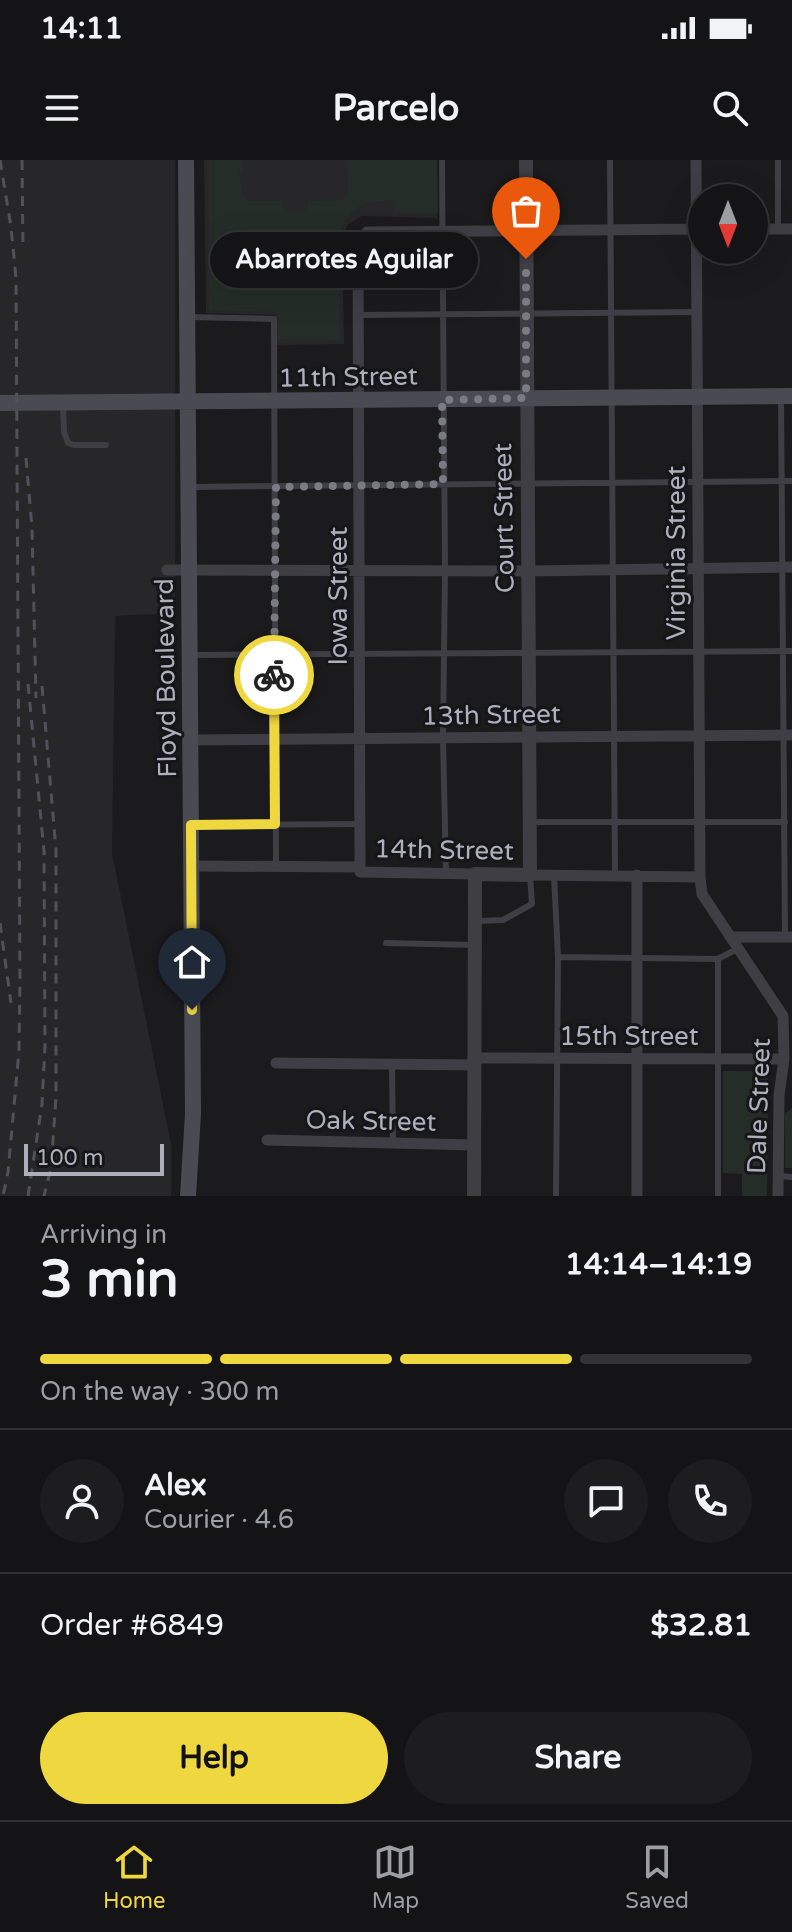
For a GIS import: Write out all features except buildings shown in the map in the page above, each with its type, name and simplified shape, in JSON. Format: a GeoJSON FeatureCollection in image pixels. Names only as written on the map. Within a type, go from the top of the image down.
{"type":"FeatureCollection","features":[{"type":"Feature","properties":{"kind":"main road","name":"Floyd Boulevard"},"geometry":{"type":"LineString","coordinates":[[186,160],[193,1114],[188,1196]]}},
{"type":"Feature","properties":{"kind":"main road","name":"11th Street"},"geometry":{"type":"LineString","coordinates":[[0,403],[786,396]]}},
{"type":"Feature","properties":{"kind":"street","name":"Court Street"},"geometry":{"type":"LineString","coordinates":[[526,160],[530,875]]}},
{"type":"Feature","properties":{"kind":"street","name":"Virginia Street"},"geometry":{"type":"LineString","coordinates":[[696,160],[697,184]]}},
{"type":"Feature","properties":{"kind":"street"},"geometry":{"type":"LineString","coordinates":[[441,232],[688,229]]}},
{"type":"Feature","properties":{"kind":"street"},"geometry":{"type":"LineString","coordinates":[[768,229],[792,229]]}},
{"type":"Feature","properties":{"kind":"street","name":"Iowa Street"},"geometry":{"type":"LineString","coordinates":[[360,867],[358,245],[367,232],[441,232]]}},
{"type":"Feature","properties":{"kind":"street","name":"Virginia Street"},"geometry":{"type":"LineString","coordinates":[[698,264],[700,877],[702,894],[732,937]]}},
{"type":"Feature","properties":{"kind":"street"},"geometry":{"type":"LineString","coordinates":[[167,570],[529,571],[787,567]]}},
{"type":"Feature","properties":{"kind":"street","name":"13th Street"},"geometry":{"type":"LineString","coordinates":[[190,740],[788,735]]}},
{"type":"Feature","properties":{"kind":"street","name":"14th Street"},"geometry":{"type":"LineString","coordinates":[[192,866],[360,867],[360,872],[700,877]]}},
{"type":"Feature","properties":{"kind":"street"},"geometry":{"type":"LineString","coordinates":[[474,1196],[475,874]]}},
{"type":"Feature","properties":{"kind":"street"},"geometry":{"type":"LineString","coordinates":[[637,875],[637,1196]]}},
{"type":"Feature","properties":{"kind":"street"},"geometry":{"type":"LineString","coordinates":[[732,937],[789,937]]}},
{"type":"Feature","properties":{"kind":"street","name":"Dale Street"},"geometry":{"type":"LineString","coordinates":[[732,937],[788,1016],[779,1095],[778,1196]]}},
{"type":"Feature","properties":{"kind":"street","name":"15th Street"},"geometry":{"type":"LineString","coordinates":[[276,1063],[392,1064],[717,1057],[784,1059]]}},
{"type":"Feature","properties":{"kind":"street"},"geometry":{"type":"LineString","coordinates":[[779,1095],[792,1096]]}},
{"type":"Feature","properties":{"kind":"street","name":"Oak Street"},"geometry":{"type":"LineString","coordinates":[[267,1140],[474,1145]]}},
{"type":"Feature","properties":{"kind":"lane"},"geometry":{"type":"LineString","coordinates":[[442,160],[446,873]]}},
{"type":"Feature","properties":{"kind":"lane"},"geometry":{"type":"LineString","coordinates":[[610,160],[615,875]]}},
{"type":"Feature","properties":{"kind":"lane"},"geometry":{"type":"LineString","coordinates":[[778,160],[778,229]]}},
{"type":"Feature","properties":{"kind":"lane"},"geometry":{"type":"LineString","coordinates":[[357,315],[696,312]]}},
{"type":"Feature","properties":{"kind":"lane"},"geometry":{"type":"LineString","coordinates":[[186,317],[274,319],[276,867]]}},
{"type":"Feature","properties":{"kind":"lane"},"geometry":{"type":"LineString","coordinates":[[786,396],[783,481],[787,567],[785,822],[789,937]]}},
{"type":"Feature","properties":{"kind":"lane"},"geometry":{"type":"LineString","coordinates":[[63,402],[64,432],[68,443],[106,445]]}},
{"type":"Feature","properties":{"kind":"lane"},"geometry":{"type":"LineString","coordinates":[[187,487],[792,481]]}},
{"type":"Feature","properties":{"kind":"lane"},"geometry":{"type":"LineString","coordinates":[[190,655],[788,651]]}},
{"type":"Feature","properties":{"kind":"lane"},"geometry":{"type":"LineString","coordinates":[[530,822],[785,822]]}},
{"type":"Feature","properties":{"kind":"lane"},"geometry":{"type":"LineString","coordinates":[[191,825],[360,824]]}},
{"type":"Feature","properties":{"kind":"lane"},"geometry":{"type":"LineString","coordinates":[[474,921],[503,920],[532,904],[530,875]]}},
{"type":"Feature","properties":{"kind":"lane"},"geometry":{"type":"LineString","coordinates":[[554,875],[558,957],[556,1196]]}},
{"type":"Feature","properties":{"kind":"lane"},"geometry":{"type":"LineString","coordinates":[[386,943],[474,945]]}},
{"type":"Feature","properties":{"kind":"lane"},"geometry":{"type":"LineString","coordinates":[[558,957],[718,959],[739,948]]}},
{"type":"Feature","properties":{"kind":"lane"},"geometry":{"type":"LineString","coordinates":[[718,959],[718,1196]]}},
{"type":"Feature","properties":{"kind":"lane"},"geometry":{"type":"LineString","coordinates":[[392,1064],[393,1143]]}},
{"type":"Feature","properties":{"kind":"lane"},"geometry":{"type":"LineString","coordinates":[[778,1176],[792,1177]]}},
{"type":"Feature","properties":{"kind":"shaded area"},"geometry":{"type":"Polygon","coordinates":[[[0,160],[175,160],[175,613],[115,616],[112,853],[171,1144],[171,1196],[0,1196],[0,160]]]}},
{"type":"Feature","properties":{"kind":"shaded area"},"geometry":{"type":"Polygon","coordinates":[[[204,160],[437,160],[437,218],[362,216],[348,224],[342,238],[344,344],[277,345],[276,315],[206,313],[204,160]]]}},
{"type":"Feature","properties":{"kind":"shaded area"},"geometry":{"type":"Polygon","coordinates":[[[209,160],[244,160],[243,172],[239,172],[243,196],[248,201],[283,201],[286,211],[304,211],[308,208],[308,201],[343,200],[348,195],[347,160],[437,160],[438,213],[393,213],[394,201],[384,201],[365,204],[351,213],[339,238],[339,340],[278,339],[277,311],[209,311],[209,160]]]}},
{"type":"Feature","properties":{"kind":"shaded area"},"geometry":{"type":"Polygon","coordinates":[[[723,1071],[768,1071],[767,1196],[742,1196],[742,1174],[723,1173],[723,1071]]]}},
{"type":"Feature","properties":{"kind":"shaded area"},"geometry":{"type":"Polygon","coordinates":[[[792,1108],[792,1168],[785,1168],[785,1114],[792,1108]]]}},
{"type":"Feature","properties":{"kind":"railway"},"geometry":{"type":"LineString","coordinates":[[0,160],[16,278],[20,982],[19,1051],[3,1196]]}},
{"type":"Feature","properties":{"kind":"railway"},"geometry":{"type":"LineString","coordinates":[[22,160],[23,248]]}},
{"type":"Feature","properties":{"kind":"railway"},"geometry":{"type":"LineString","coordinates":[[26,458],[32,528],[36,698]]}},
{"type":"Feature","properties":{"kind":"railway"},"geometry":{"type":"LineString","coordinates":[[28,684],[44,851],[45,1046],[42,1104],[28,1196]]}},
{"type":"Feature","properties":{"kind":"railway"},"geometry":{"type":"LineString","coordinates":[[42,686],[56,850],[56,1097],[51,1168],[44,1196]]}},
{"type":"Feature","properties":{"kind":"railway"},"geometry":{"type":"LineString","coordinates":[[0,923],[11,1003]]}},
{"type":"Feature","properties":{"kind":"way so far"},"geometry":{"type":"LineString","coordinates":[[274,675],[276,487],[443,484],[442,400],[526,398],[526,259]]}},
{"type":"Feature","properties":{"kind":"place","name":"Abarrotes Aguilar"},"geometry":{"type":"Point","coordinates":[526,259]}},
{"type":"Feature","properties":{"kind":"route"},"geometry":{"type":"LineString","coordinates":[[192,1010],[191,825],[275,824],[274,675]]}}]}
